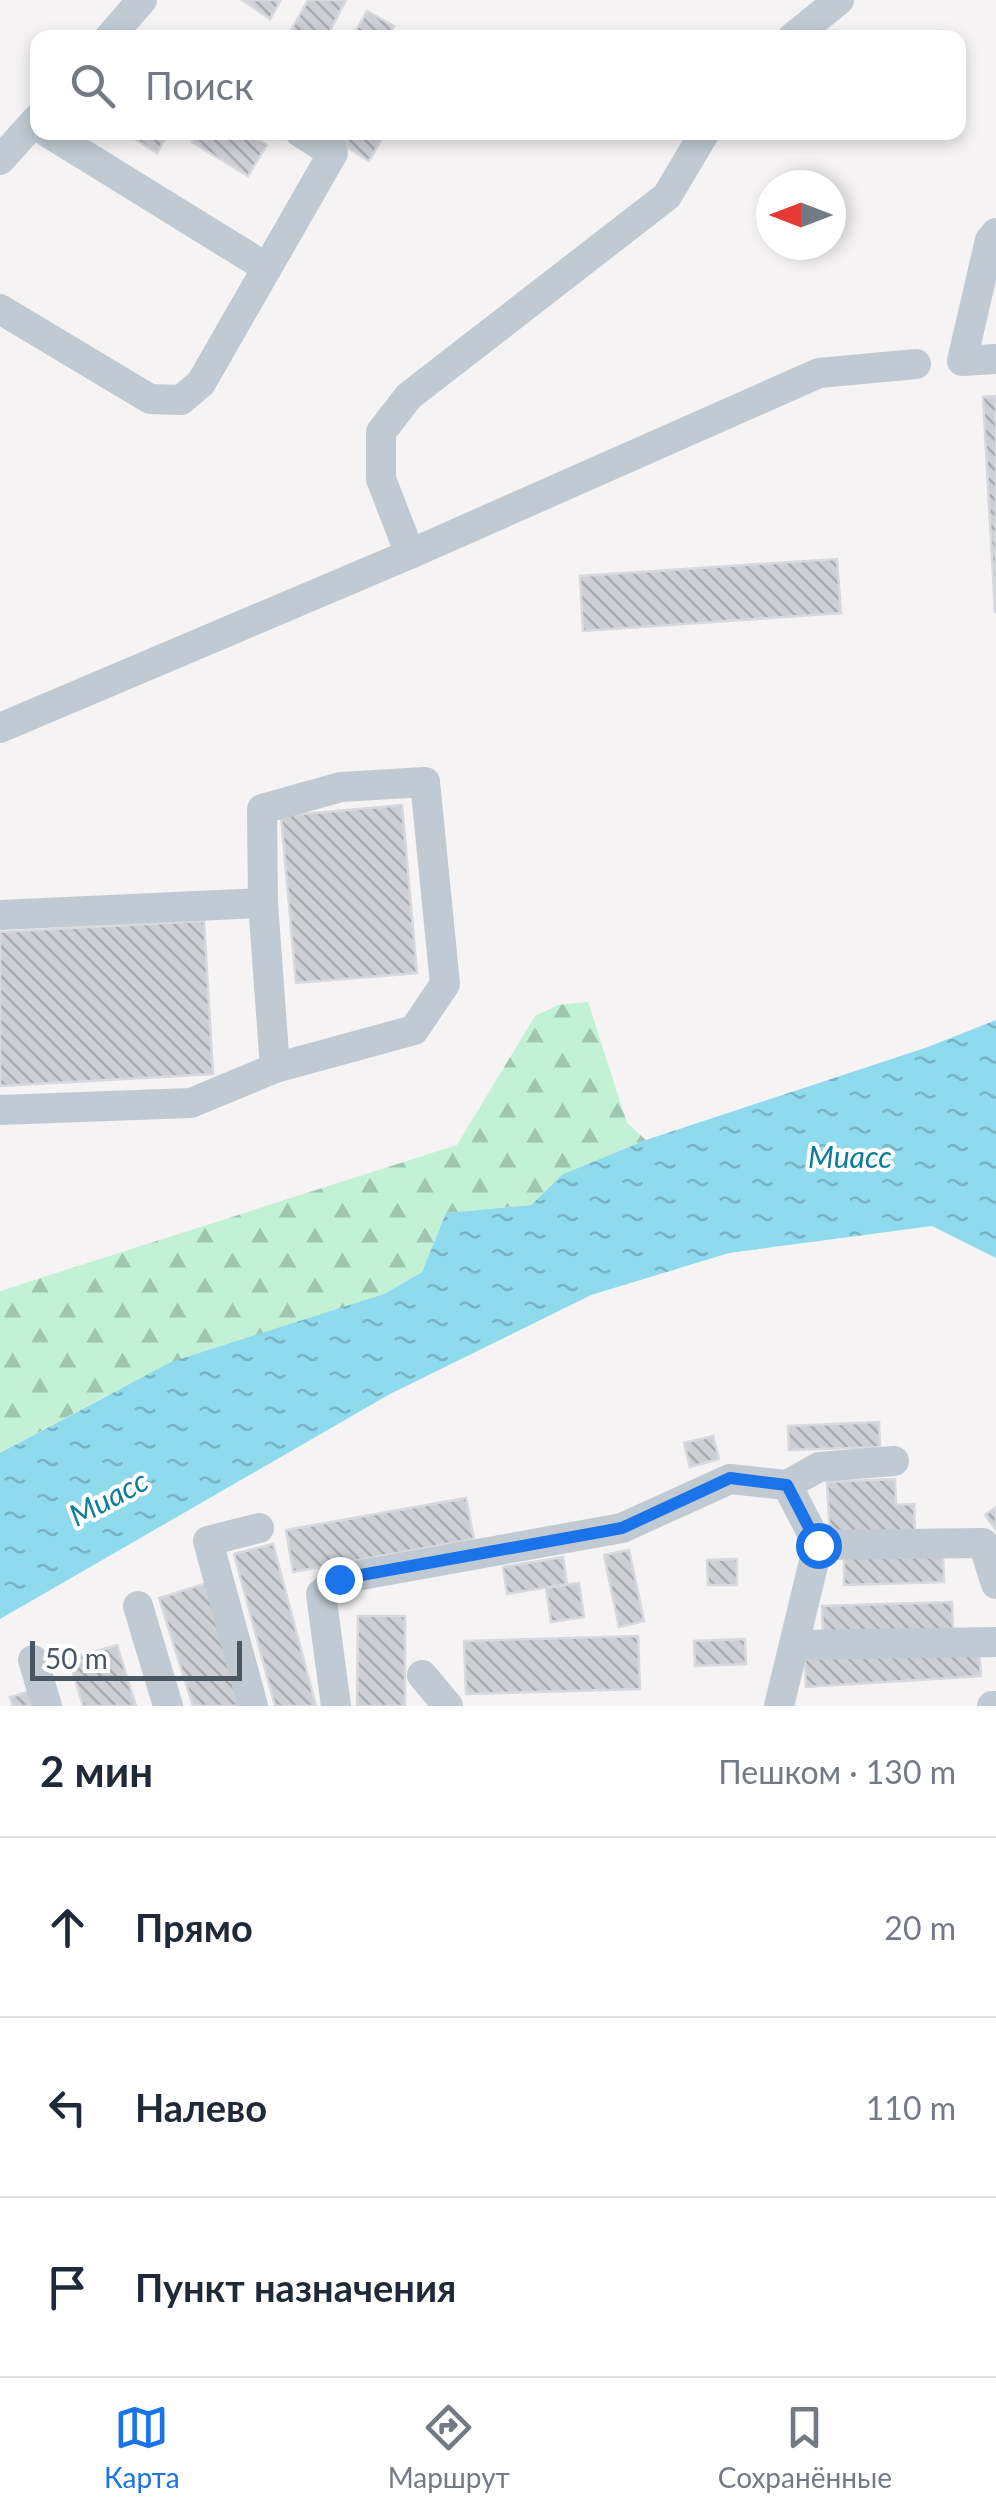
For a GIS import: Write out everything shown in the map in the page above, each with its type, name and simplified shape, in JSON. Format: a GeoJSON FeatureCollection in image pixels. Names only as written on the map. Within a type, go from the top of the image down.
{"type":"FeatureCollection","features":[{"type":"Feature","properties":{"kind":"lane"},"geometry":{"type":"LineString","coordinates":[[115,30],[142,0]]}},
{"type":"Feature","properties":{"kind":"lane"},"geometry":{"type":"LineString","coordinates":[[802,30],[840,0]]}},
{"type":"Feature","properties":{"kind":"lane"},"geometry":{"type":"LineString","coordinates":[[0,160],[30,133]]}},
{"type":"Feature","properties":{"kind":"lane"},"geometry":{"type":"LineString","coordinates":[[63,140],[267,268]]}},
{"type":"Feature","properties":{"kind":"lane"},"geometry":{"type":"LineString","coordinates":[[0,309],[150,399],[181,400],[201,383],[333,153],[313,140]]}},
{"type":"Feature","properties":{"kind":"lane"},"geometry":{"type":"LineString","coordinates":[[410,554],[382,478],[382,432],[409,396],[667,196],[700,140]]}},
{"type":"Feature","properties":{"kind":"lane"},"geometry":{"type":"LineString","coordinates":[[996,234],[990,240],[962,361],[996,359]]}},
{"type":"Feature","properties":{"kind":"lane"},"geometry":{"type":"LineString","coordinates":[[0,728],[410,554],[819,372],[916,364]]}},
{"type":"Feature","properties":{"kind":"lane"},"geometry":{"type":"LineString","coordinates":[[0,1110],[191,1103],[275,1068],[414,1030],[445,984],[425,782],[341,787],[262,809],[275,1068]]}},
{"type":"Feature","properties":{"kind":"lane"},"geometry":{"type":"LineString","coordinates":[[0,915],[264,903]]}},
{"type":"Feature","properties":{"kind":"lane"},"geometry":{"type":"LineString","coordinates":[[336,1706],[322,1594],[339,1579],[622,1528],[730,1478],[787,1485],[820,1467],[894,1461]]}},
{"type":"Feature","properties":{"kind":"lane"},"geometry":{"type":"LineString","coordinates":[[779,1706],[818,1545],[787,1485]]}},
{"type":"Feature","properties":{"kind":"lane"},"geometry":{"type":"LineString","coordinates":[[253,1706],[208,1541],[259,1528]]}},
{"type":"Feature","properties":{"kind":"lane"},"geometry":{"type":"LineString","coordinates":[[818,1545],[983,1543],[996,1584]]}},
{"type":"Feature","properties":{"kind":"lane"},"geometry":{"type":"LineString","coordinates":[[138,1606],[168,1706]]}},
{"type":"Feature","properties":{"kind":"lane"},"geometry":{"type":"LineString","coordinates":[[794,1645],[996,1642]]}},
{"type":"Feature","properties":{"kind":"lane"},"geometry":{"type":"LineString","coordinates":[[33,1660],[47,1706]]}},
{"type":"Feature","properties":{"kind":"lane"},"geometry":{"type":"LineString","coordinates":[[422,1674],[448,1706]]}},
{"type":"Feature","properties":{"kind":"green space"},"geometry":{"type":"Polygon","coordinates":[[[588,1002],[627,1123],[646,1140],[563,1174],[531,1205],[446,1213],[422,1272],[384,1294],[106,1396],[0,1453],[0,1291],[457,1145],[535,1016],[558,1005],[588,1002]]]}},
{"type":"Feature","properties":{"kind":"water","name":"Миасс"},"geometry":{"type":"Polygon","coordinates":[[[996,1020],[996,1258],[932,1226],[729,1253],[591,1295],[390,1394],[0,1619],[0,1453],[171,1362],[384,1294],[422,1272],[446,1213],[531,1205],[563,1174],[646,1140],[928,1047],[996,1020]]]}},
{"type":"Feature","properties":{"kind":"building"},"geometry":{"type":"Polygon","coordinates":[[[242,0],[281,0],[270,19],[242,0]]]}},
{"type":"Feature","properties":{"kind":"building"},"geometry":{"type":"Polygon","coordinates":[[[308,0],[346,0],[330,30],[291,30],[308,0]]]}},
{"type":"Feature","properties":{"kind":"building"},"geometry":{"type":"Polygon","coordinates":[[[367,11],[394,26],[392,30],[356,30],[367,11]]]}},
{"type":"Feature","properties":{"kind":"building"},"geometry":{"type":"Polygon","coordinates":[[[137,140],[164,140],[157,153],[137,140]]]}},
{"type":"Feature","properties":{"kind":"building"},"geometry":{"type":"Polygon","coordinates":[[[259,140],[267,145],[248,176],[192,142],[259,140]]]}},
{"type":"Feature","properties":{"kind":"building"},"geometry":{"type":"Polygon","coordinates":[[[336,140],[381,140],[369,161],[336,140]]]}},
{"type":"Feature","properties":{"kind":"building"},"geometry":{"type":"Polygon","coordinates":[[[996,396],[996,612],[995,612],[983,397],[996,396]]]}},
{"type":"Feature","properties":{"kind":"building"},"geometry":{"type":"Polygon","coordinates":[[[837,559],[841,613],[583,631],[580,576],[837,559]]]}},
{"type":"Feature","properties":{"kind":"building"},"geometry":{"type":"Polygon","coordinates":[[[402,805],[417,973],[296,983],[281,816],[402,805]]]}},
{"type":"Feature","properties":{"kind":"building"},"geometry":{"type":"Polygon","coordinates":[[[204,921],[213,1074],[0,1086],[0,932],[204,921]]]}},
{"type":"Feature","properties":{"kind":"building"},"geometry":{"type":"Polygon","coordinates":[[[879,1422],[880,1447],[789,1450],[788,1426],[879,1422]]]}},
{"type":"Feature","properties":{"kind":"building"},"geometry":{"type":"Polygon","coordinates":[[[713,1436],[719,1459],[690,1467],[684,1443],[713,1436]]]}},
{"type":"Feature","properties":{"kind":"building"},"geometry":{"type":"Polygon","coordinates":[[[895,1479],[896,1505],[914,1504],[915,1531],[830,1536],[827,1482],[895,1479]]]}},
{"type":"Feature","properties":{"kind":"building"},"geometry":{"type":"Polygon","coordinates":[[[466,1498],[474,1539],[293,1572],[286,1530],[466,1498]]]}},
{"type":"Feature","properties":{"kind":"building"},"geometry":{"type":"Polygon","coordinates":[[[996,1507],[996,1530],[985,1515],[996,1507]]]}},
{"type":"Feature","properties":{"kind":"building"},"geometry":{"type":"Polygon","coordinates":[[[273,1544],[316,1706],[275,1706],[234,1554],[273,1544]]]}},
{"type":"Feature","properties":{"kind":"building"},"geometry":{"type":"Polygon","coordinates":[[[629,1550],[644,1621],[619,1627],[604,1555],[629,1550]]]}},
{"type":"Feature","properties":{"kind":"building"},"geometry":{"type":"Polygon","coordinates":[[[943,1556],[944,1582],[844,1585],[844,1558],[943,1556]]]}},
{"type":"Feature","properties":{"kind":"building"},"geometry":{"type":"Polygon","coordinates":[[[563,1557],[567,1584],[507,1594],[503,1567],[563,1557]]]}},
{"type":"Feature","properties":{"kind":"building"},"geometry":{"type":"Polygon","coordinates":[[[737,1559],[737,1585],[708,1585],[707,1560],[737,1559]]]}},
{"type":"Feature","properties":{"kind":"building"},"geometry":{"type":"Polygon","coordinates":[[[207,1583],[245,1706],[193,1706],[159,1598],[207,1583]]]}},
{"type":"Feature","properties":{"kind":"building"},"geometry":{"type":"Polygon","coordinates":[[[579,1583],[584,1617],[551,1622],[546,1588],[579,1583]]]}},
{"type":"Feature","properties":{"kind":"building"},"geometry":{"type":"Polygon","coordinates":[[[952,1602],[953,1629],[823,1633],[822,1606],[952,1602]]]}},
{"type":"Feature","properties":{"kind":"building"},"geometry":{"type":"Polygon","coordinates":[[[358,1616],[405,1616],[405,1706],[357,1706],[358,1616]]]}},
{"type":"Feature","properties":{"kind":"building"},"geometry":{"type":"Polygon","coordinates":[[[638,1636],[640,1689],[466,1694],[464,1641],[638,1636]]]}},
{"type":"Feature","properties":{"kind":"building"},"geometry":{"type":"Polygon","coordinates":[[[745,1639],[746,1664],[695,1666],[694,1641],[745,1639]]]}},
{"type":"Feature","properties":{"kind":"building"},"geometry":{"type":"Polygon","coordinates":[[[117,1645],[136,1706],[83,1706],[69,1659],[117,1645]]]}},
{"type":"Feature","properties":{"kind":"building"},"geometry":{"type":"Polygon","coordinates":[[[979,1648],[981,1676],[806,1687],[805,1659],[979,1648]]]}},
{"type":"Feature","properties":{"kind":"building"},"geometry":{"type":"Polygon","coordinates":[[[34,1690],[39,1706],[13,1706],[10,1697],[34,1690]]]}},
{"type":"Feature","properties":{"kind":"route"},"geometry":{"type":"LineString","coordinates":[[339,1579],[622,1528],[730,1478],[787,1485],[818,1545]]}}]}
